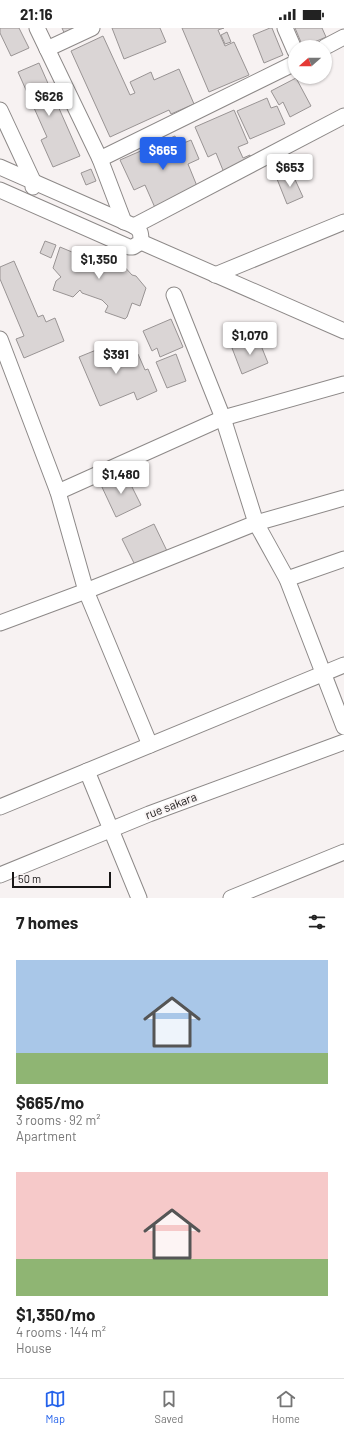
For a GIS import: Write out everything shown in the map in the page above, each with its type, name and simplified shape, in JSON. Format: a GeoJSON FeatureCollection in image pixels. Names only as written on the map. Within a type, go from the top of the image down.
{"type":"FeatureCollection","features":[{"type":"Feature","properties":{"kind":"street"},"geometry":{"type":"LineString","coordinates":[[37,28],[100,159],[129,224]]}},
{"type":"Feature","properties":{"kind":"street"},"geometry":{"type":"LineString","coordinates":[[48,49],[92,28]]}},
{"type":"Feature","properties":{"kind":"street"},"geometry":{"type":"LineString","coordinates":[[285,28],[290,40]]}},
{"type":"Feature","properties":{"kind":"street"},"geometry":{"type":"LineString","coordinates":[[332,43],[344,37]]}},
{"type":"Feature","properties":{"kind":"street"},"geometry":{"type":"LineString","coordinates":[[100,159],[288,66]]}},
{"type":"Feature","properties":{"kind":"street"},"geometry":{"type":"LineString","coordinates":[[0,110],[34,183],[27,203]]}},
{"type":"Feature","properties":{"kind":"street"},"geometry":{"type":"LineString","coordinates":[[129,224],[344,116]]}},
{"type":"Feature","properties":{"kind":"street"},"geometry":{"type":"LineString","coordinates":[[0,167],[139,229],[141,234],[141,242]]}},
{"type":"Feature","properties":{"kind":"street"},"geometry":{"type":"LineString","coordinates":[[0,190],[128,247],[133,247],[141,242]]}},
{"type":"Feature","properties":{"kind":"street"},"geometry":{"type":"LineString","coordinates":[[215,275],[344,222]]}},
{"type":"Feature","properties":{"kind":"street"},"geometry":{"type":"LineString","coordinates":[[141,242],[344,331]]}},
{"type":"Feature","properties":{"kind":"street"},"geometry":{"type":"LineString","coordinates":[[174,295],[223,418],[256,523],[286,579],[344,727]]}},
{"type":"Feature","properties":{"kind":"street"},"geometry":{"type":"LineString","coordinates":[[330,325],[344,319]]}},
{"type":"Feature","properties":{"kind":"street"},"geometry":{"type":"LineString","coordinates":[[0,339],[7,373],[58,492],[86,591],[150,745]]}},
{"type":"Feature","properties":{"kind":"street"},"geometry":{"type":"LineString","coordinates":[[58,492],[223,418],[344,384]]}},
{"type":"Feature","properties":{"kind":"street"},"geometry":{"type":"LineString","coordinates":[[0,623],[86,591],[256,523],[344,498]]}},
{"type":"Feature","properties":{"kind":"street"},"geometry":{"type":"LineString","coordinates":[[286,579],[344,559]]}},
{"type":"Feature","properties":{"kind":"street"},"geometry":{"type":"LineString","coordinates":[[0,807],[344,665]]}},
{"type":"Feature","properties":{"kind":"street","name":"rue sakara"},"geometry":{"type":"LineString","coordinates":[[0,875],[163,809],[344,742]]}},
{"type":"Feature","properties":{"kind":"street"},"geometry":{"type":"LineString","coordinates":[[87,771],[139,898]]}},
{"type":"Feature","properties":{"kind":"street"},"geometry":{"type":"LineString","coordinates":[[231,898],[344,852]]}},
{"type":"Feature","properties":{"kind":"building"},"geometry":{"type":"Polygon","coordinates":[[[0,28],[19,28],[29,48],[11,56],[0,33],[0,28]]]}},
{"type":"Feature","properties":{"kind":"building"},"geometry":{"type":"Polygon","coordinates":[[[62,28],[80,28],[66,37],[62,28]]]}},
{"type":"Feature","properties":{"kind":"building"},"geometry":{"type":"Polygon","coordinates":[[[112,28],[160,28],[166,42],[124,59],[112,28]]]}},
{"type":"Feature","properties":{"kind":"building"},"geometry":{"type":"Polygon","coordinates":[[[182,28],[224,28],[218,30],[225,46],[234,42],[249,75],[209,92],[182,28]]]}},
{"type":"Feature","properties":{"kind":"building"},"geometry":{"type":"Polygon","coordinates":[[[272,28],[283,55],[264,63],[253,35],[272,28]]]}},
{"type":"Feature","properties":{"kind":"building"},"geometry":{"type":"Polygon","coordinates":[[[295,28],[322,28],[326,37],[319,40],[300,40],[295,28]]]}},
{"type":"Feature","properties":{"kind":"building"},"geometry":{"type":"Polygon","coordinates":[[[227,32],[231,42],[225,44],[221,35],[227,32]]]}},
{"type":"Feature","properties":{"kind":"building"},"geometry":{"type":"Polygon","coordinates":[[[103,36],[130,95],[135,93],[130,82],[151,72],[154,80],[179,69],[194,104],[171,114],[169,110],[110,137],[71,51],[103,36]]]}},
{"type":"Feature","properties":{"kind":"building"},"geometry":{"type":"Polygon","coordinates":[[[39,63],[80,156],[53,167],[41,140],[47,137],[18,72],[39,63]]]}},
{"type":"Feature","properties":{"kind":"building"},"geometry":{"type":"Polygon","coordinates":[[[288,82],[288,84],[299,84],[311,106],[290,117],[283,102],[279,105],[271,91],[288,82]]]}},
{"type":"Feature","properties":{"kind":"building"},"geometry":{"type":"Polygon","coordinates":[[[267,98],[271,108],[277,106],[285,124],[250,139],[237,111],[267,98]]]}},
{"type":"Feature","properties":{"kind":"building"},"geometry":{"type":"Polygon","coordinates":[[[234,110],[248,143],[238,147],[243,158],[250,155],[255,168],[227,180],[216,153],[208,157],[195,127],[234,110]]]}},
{"type":"Feature","properties":{"kind":"building"},"geometry":{"type":"Polygon","coordinates":[[[175,136],[179,145],[191,140],[199,159],[188,164],[199,191],[156,210],[145,185],[134,190],[120,160],[175,136]]]}},
{"type":"Feature","properties":{"kind":"building"},"geometry":{"type":"Polygon","coordinates":[[[91,169],[96,181],[86,185],[81,173],[91,169]]]}},
{"type":"Feature","properties":{"kind":"building"},"geometry":{"type":"Polygon","coordinates":[[[292,173],[303,197],[287,204],[277,179],[292,173]]]}},
{"type":"Feature","properties":{"kind":"building"},"geometry":{"type":"Polygon","coordinates":[[[45,241],[56,245],[51,258],[40,253],[45,241]]]}},
{"type":"Feature","properties":{"kind":"building"},"geometry":{"type":"Polygon","coordinates":[[[60,247],[72,252],[77,247],[82,252],[94,256],[102,249],[111,252],[146,288],[140,306],[132,303],[125,319],[105,312],[108,306],[102,300],[82,293],[80,290],[73,297],[53,290],[56,281],[61,277],[53,268],[60,247]]]}},
{"type":"Feature","properties":{"kind":"building"},"geometry":{"type":"Polygon","coordinates":[[[14,261],[38,317],[43,315],[46,322],[55,318],[64,341],[24,358],[16,339],[24,336],[0,279],[0,267],[14,261]]]}},
{"type":"Feature","properties":{"kind":"building"},"geometry":{"type":"Polygon","coordinates":[[[171,319],[183,347],[160,357],[157,348],[152,351],[143,331],[171,319]]]}},
{"type":"Feature","properties":{"kind":"building"},"geometry":{"type":"Polygon","coordinates":[[[258,338],[268,363],[242,374],[232,348],[258,338]]]}},
{"type":"Feature","properties":{"kind":"building"},"geometry":{"type":"Polygon","coordinates":[[[111,344],[114,353],[120,350],[124,360],[138,354],[145,370],[148,369],[157,391],[137,400],[134,392],[100,406],[79,357],[111,344]]]}},
{"type":"Feature","properties":{"kind":"building"},"geometry":{"type":"Polygon","coordinates":[[[176,354],[186,381],[167,388],[156,362],[176,354]]]}},
{"type":"Feature","properties":{"kind":"building"},"geometry":{"type":"Polygon","coordinates":[[[125,473],[141,505],[116,517],[101,485],[125,473]]]}},
{"type":"Feature","properties":{"kind":"building"},"geometry":{"type":"Polygon","coordinates":[[[154,524],[167,551],[136,567],[122,539],[154,524]]]}}]}
